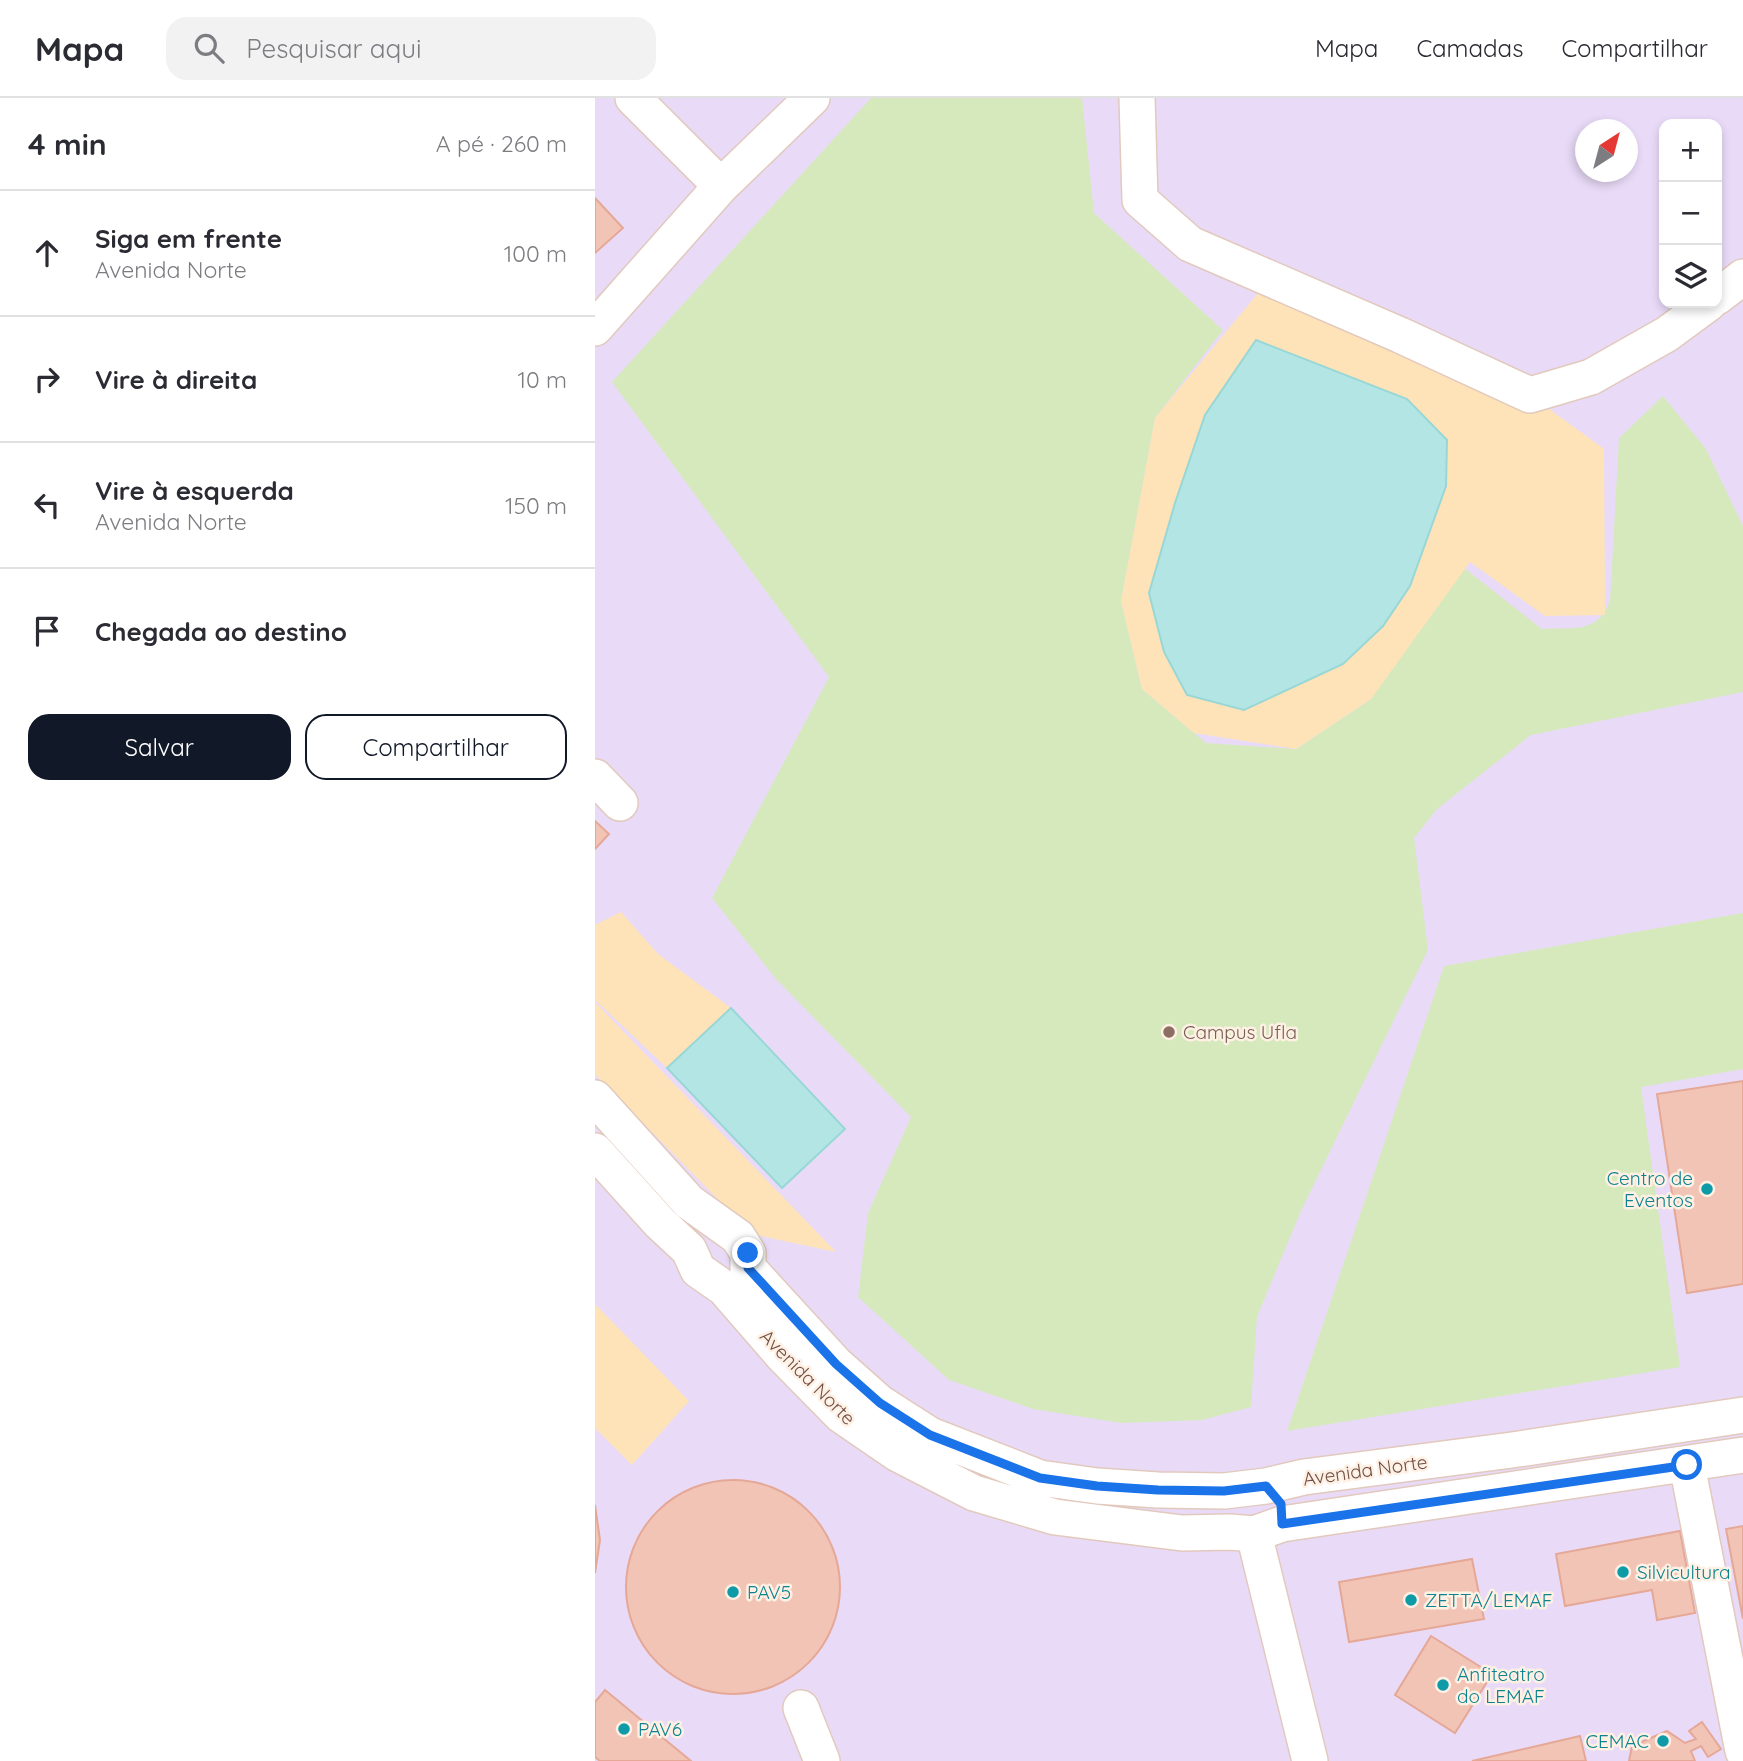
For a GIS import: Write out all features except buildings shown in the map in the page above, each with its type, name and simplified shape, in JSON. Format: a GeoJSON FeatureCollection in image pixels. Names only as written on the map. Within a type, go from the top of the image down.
{"type":"FeatureCollection","features":[{"type":"Feature","properties":{"kind":"street"},"geometry":{"type":"LineString","coordinates":[[633,98],[721,186]]}},
{"type":"Feature","properties":{"kind":"street"},"geometry":{"type":"LineString","coordinates":[[595,328],[721,186],[812,98]]}},
{"type":"Feature","properties":{"kind":"street"},"geometry":{"type":"LineString","coordinates":[[1137,98],[1140,200],[1190,244],[1530,395],[1591,377],[1667,334],[1702,308]]}},
{"type":"Feature","properties":{"kind":"street"},"geometry":{"type":"LineString","coordinates":[[1722,293],[1743,277]]}},
{"type":"Feature","properties":{"kind":"street"},"geometry":{"type":"LineString","coordinates":[[595,778],[620,803]]}},
{"type":"Feature","properties":{"kind":"street","name":"Avenida Norte"},"geometry":{"type":"LineString","coordinates":[[595,1098],[689,1202],[738,1237],[748,1253],[748,1268],[836,1364],[880,1403],[930,1435],[1040,1478],[1097,1486],[1224,1491],[1266,1486],[1304,1477],[1499,1452],[1743,1415]]}},
{"type":"Feature","properties":{"kind":"street","name":"Avenida Norte"},"geometry":{"type":"LineString","coordinates":[[595,1151],[660,1223],[689,1250],[698,1270],[724,1288],[783,1356],[841,1415],[898,1454],[974,1493],[1055,1517],[1182,1533],[1255,1530],[1743,1455]]}},
{"type":"Feature","properties":{"kind":"street"},"geometry":{"type":"LineString","coordinates":[[689,1250],[700,1230],[717,1224]]}},
{"type":"Feature","properties":{"kind":"street"},"geometry":{"type":"LineString","coordinates":[[714,1281],[740,1276],[748,1268]]}},
{"type":"Feature","properties":{"kind":"street"},"geometry":{"type":"LineString","coordinates":[[1687,1465],[1743,1751]]}},
{"type":"Feature","properties":{"kind":"street"},"geometry":{"type":"LineString","coordinates":[[1255,1530],[1281,1504],[1266,1486]]}},
{"type":"Feature","properties":{"kind":"street"},"geometry":{"type":"LineString","coordinates":[[1224,1491],[1216,1513],[1255,1530]]}},
{"type":"Feature","properties":{"kind":"street"},"geometry":{"type":"LineString","coordinates":[[1255,1530],[1310,1761]]}},
{"type":"Feature","properties":{"kind":"street"},"geometry":{"type":"LineString","coordinates":[[801,1708],[822,1761]]}},
{"type":"Feature","properties":{"kind":"shaded area","name":"Campus Ufla"},"geometry":{"type":"Polygon","coordinates":[[[595,98],[1743,98],[1743,1761],[595,1761],[595,98]]]}},
{"type":"Feature","properties":{"kind":"green space"},"geometry":{"type":"Polygon","coordinates":[[[871,98],[1082,98],[1094,213],[1223,330],[1155,418],[1121,601],[1142,689],[1206,743],[1296,749],[1371,699],[1459,564],[1542,629],[1583,627],[1599,619],[1610,601],[1619,438],[1663,396],[1706,449],[1743,526],[1743,692],[1531,735],[1437,809],[1414,838],[1428,950],[1301,1211],[1257,1317],[1251,1407],[1202,1420],[1121,1423],[1033,1409],[949,1380],[858,1297],[868,1213],[911,1117],[776,979],[712,898],[829,677],[612,382],[871,98]]]}},
{"type":"Feature","properties":{"kind":"green space"},"geometry":{"type":"Polygon","coordinates":[[[1743,913],[1743,1069],[1641,1087],[1680,1367],[1287,1431],[1444,966],[1743,913]]]}},
{"type":"Feature","properties":{"kind":"sand"},"geometry":{"type":"Polygon","coordinates":[[[1263,287],[1530,395],[1604,449],[1605,615],[1545,616],[1470,562],[1371,699],[1296,749],[1194,733],[1142,689],[1121,601],[1155,418],[1263,287]]]}},
{"type":"Feature","properties":{"kind":"sand"},"geometry":{"type":"Polygon","coordinates":[[[621,912],[658,954],[731,1008],[667,1068],[595,1000],[595,925],[621,912]]]}},
{"type":"Feature","properties":{"kind":"sand"},"geometry":{"type":"Polygon","coordinates":[[[595,1002],[836,1252],[752,1234],[595,1074],[595,1002]]]}},
{"type":"Feature","properties":{"kind":"sand"},"geometry":{"type":"Polygon","coordinates":[[[595,1304],[689,1401],[632,1465],[595,1428],[595,1304]]]}},
{"type":"Feature","properties":{"kind":"water"},"geometry":{"type":"Polygon","coordinates":[[[1256,340],[1407,399],[1447,440],[1446,486],[1410,586],[1383,626],[1343,664],[1244,710],[1187,695],[1164,652],[1149,593],[1175,503],[1205,415],[1256,340]]]}},
{"type":"Feature","properties":{"kind":"water"},"geometry":{"type":"Polygon","coordinates":[[[731,1008],[845,1129],[782,1188],[667,1068],[731,1008]]]}},
{"type":"Feature","properties":{"kind":"place","name":"Campus Ufla"},"geometry":{"type":"Point","coordinates":[1169,1032]}},
{"type":"Feature","properties":{"kind":"place","name":"Centro de Eventos"},"geometry":{"type":"Point","coordinates":[1707,1189]}},
{"type":"Feature","properties":{"kind":"place","name":"Silvicultura"},"geometry":{"type":"Point","coordinates":[1623,1572]}},
{"type":"Feature","properties":{"kind":"place","name":"PAV5"},"geometry":{"type":"Point","coordinates":[733,1592]}},
{"type":"Feature","properties":{"kind":"place","name":"ZETTA/LEMAF"},"geometry":{"type":"Point","coordinates":[1411,1600]}},
{"type":"Feature","properties":{"kind":"place","name":"Anfiteatro do LEMAF"},"geometry":{"type":"Point","coordinates":[1443,1685]}},
{"type":"Feature","properties":{"kind":"place","name":"PAV6"},"geometry":{"type":"Point","coordinates":[624,1729]}},
{"type":"Feature","properties":{"kind":"place","name":"CEMAC"},"geometry":{"type":"Point","coordinates":[1663,1741]}},
{"type":"Feature","properties":{"kind":"route"},"geometry":{"type":"LineString","coordinates":[[748,1253],[748,1268],[836,1364],[880,1403],[930,1435],[1040,1478],[1097,1486],[1158,1490],[1224,1491],[1266,1486],[1281,1504],[1282,1524],[1687,1465]]}}]}
